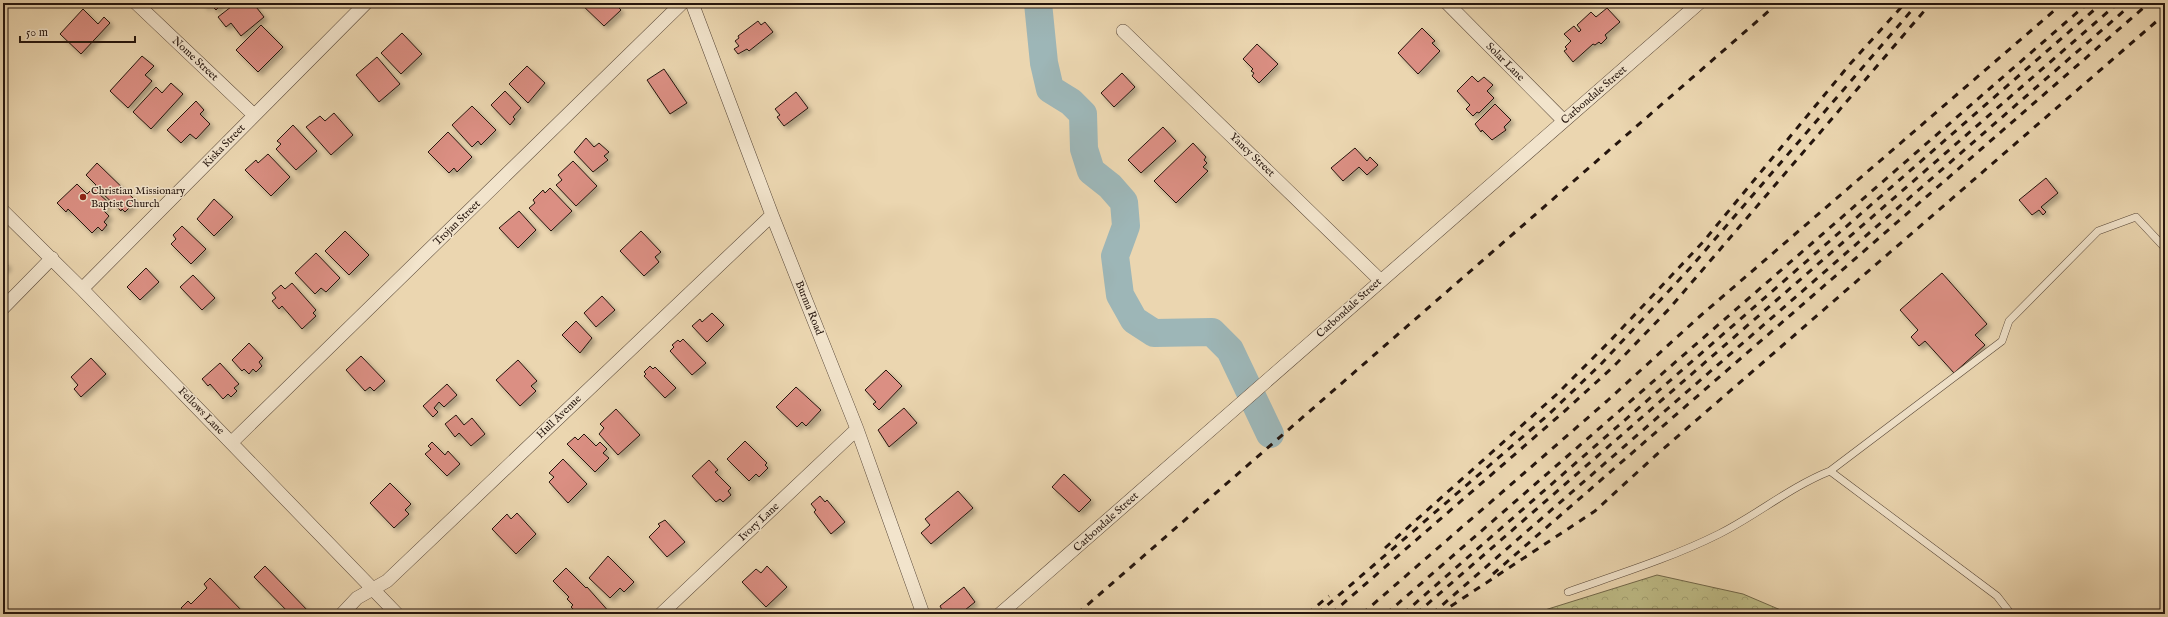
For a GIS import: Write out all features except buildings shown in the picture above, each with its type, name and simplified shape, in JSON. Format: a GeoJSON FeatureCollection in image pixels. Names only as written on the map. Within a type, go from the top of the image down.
{"type":"FeatureCollection","features":[{"type":"Feature","properties":{"kind":"street","name":"Nome Street"},"geometry":{"type":"LineString","coordinates":[[136,3],[254,115]]}},
{"type":"Feature","properties":{"kind":"street","name":"Kiska Street"},"geometry":{"type":"LineString","coordinates":[[82,289],[366,3]]}},
{"type":"Feature","properties":{"kind":"street","name":"Trojan Street"},"geometry":{"type":"LineString","coordinates":[[232,442],[682,3]]}},
{"type":"Feature","properties":{"kind":"street","name":"Burma Road"},"geometry":{"type":"LineString","coordinates":[[692,3],[772,215],[857,429],[923,614]]}},
{"type":"Feature","properties":{"kind":"street","name":"Solar Lane"},"geometry":{"type":"LineString","coordinates":[[1447,3],[1564,121]]}},
{"type":"Feature","properties":{"kind":"street","name":"Carbondale Street"},"geometry":{"type":"LineString","coordinates":[[1000,614],[1216,423],[1271,377],[1380,280],[1699,3]]}},
{"type":"Feature","properties":{"kind":"street","name":"Yancy Street"},"geometry":{"type":"LineString","coordinates":[[1123,31],[1380,280]]}},
{"type":"Feature","properties":{"kind":"street","name":"Fellows Lane"},"geometry":{"type":"LineString","coordinates":[[3,211],[52,258],[398,614]]}},
{"type":"Feature","properties":{"kind":"street","name":"Hull Avenue"},"geometry":{"type":"LineString","coordinates":[[342,614],[357,598],[387,581],[772,215]]}},
{"type":"Feature","properties":{"kind":"street"},"geometry":{"type":"LineString","coordinates":[[3,308],[52,258]]}},
{"type":"Feature","properties":{"kind":"street","name":"Ivory Lane"},"geometry":{"type":"LineString","coordinates":[[661,614],[857,429]]}},
{"type":"Feature","properties":{"kind":"lane"},"geometry":{"type":"LineString","coordinates":[[1568,592],[1672,555],[1719,534],[1812,478],[1830,471],[2002,341],[2009,321],[2098,231],[2136,217],[2165,248]]}},
{"type":"Feature","properties":{"kind":"lane"},"geometry":{"type":"LineString","coordinates":[[1830,471],[1997,596],[2010,614]]}},
{"type":"Feature","properties":{"kind":"green space"},"geometry":{"type":"Polygon","coordinates":[[[1657,575],[1743,594],[1790,614],[1532,614],[1657,575]]]}},
{"type":"Feature","properties":{"kind":"waterway"},"geometry":{"type":"LineString","coordinates":[[1038,3],[1044,63],[1050,89],[1071,102],[1083,114],[1084,149],[1091,171],[1110,186],[1124,202],[1126,226],[1115,256],[1120,295],[1134,320],[1154,333],[1212,332],[1230,350],[1270,434]]}},
{"type":"Feature","properties":{"kind":"railway"},"geometry":{"type":"LineString","coordinates":[[1077,614],[1778,3]]}},
{"type":"Feature","properties":{"kind":"railway"},"geometry":{"type":"LineString","coordinates":[[1385,548],[1557,394],[1609,342],[1703,242],[1850,64],[1905,3]]}},
{"type":"Feature","properties":{"kind":"railway"},"geometry":{"type":"LineString","coordinates":[[1317,614],[1548,415],[1602,363],[1691,267],[1918,3]]}},
{"type":"Feature","properties":{"kind":"railway"},"geometry":{"type":"LineString","coordinates":[[1331,614],[1567,409],[1614,366],[1669,309],[1931,3]]}},
{"type":"Feature","properties":{"kind":"railway"},"geometry":{"type":"LineString","coordinates":[[1362,614],[1607,401],[1699,317],[2063,3]]}},
{"type":"Feature","properties":{"kind":"railway"},"geometry":{"type":"LineString","coordinates":[[1386,614],[2088,3]]}},
{"type":"Feature","properties":{"kind":"railway"},"geometry":{"type":"LineString","coordinates":[[1403,614],[2102,3]]}},
{"type":"Feature","properties":{"kind":"railway"},"geometry":{"type":"LineString","coordinates":[[1416,614],[2118,3]]}},
{"type":"Feature","properties":{"kind":"railway"},"geometry":{"type":"LineString","coordinates":[[1432,614],[2133,3]]}},
{"type":"Feature","properties":{"kind":"railway"},"geometry":{"type":"LineString","coordinates":[[1493,574],[2149,3]]}},
{"type":"Feature","properties":{"kind":"railway"},"geometry":{"type":"LineString","coordinates":[[1439,614],[1595,511],[1655,456],[2165,14]]}},
{"type":"Feature","properties":{"kind":"railway"},"geometry":{"type":"LineString","coordinates":[[1307,614],[1329,596]]}},
{"type":"Feature","properties":{"kind":"place","name":"Christian Missionary Baptist Church"},"geometry":{"type":"Point","coordinates":[83,197]}}]}
